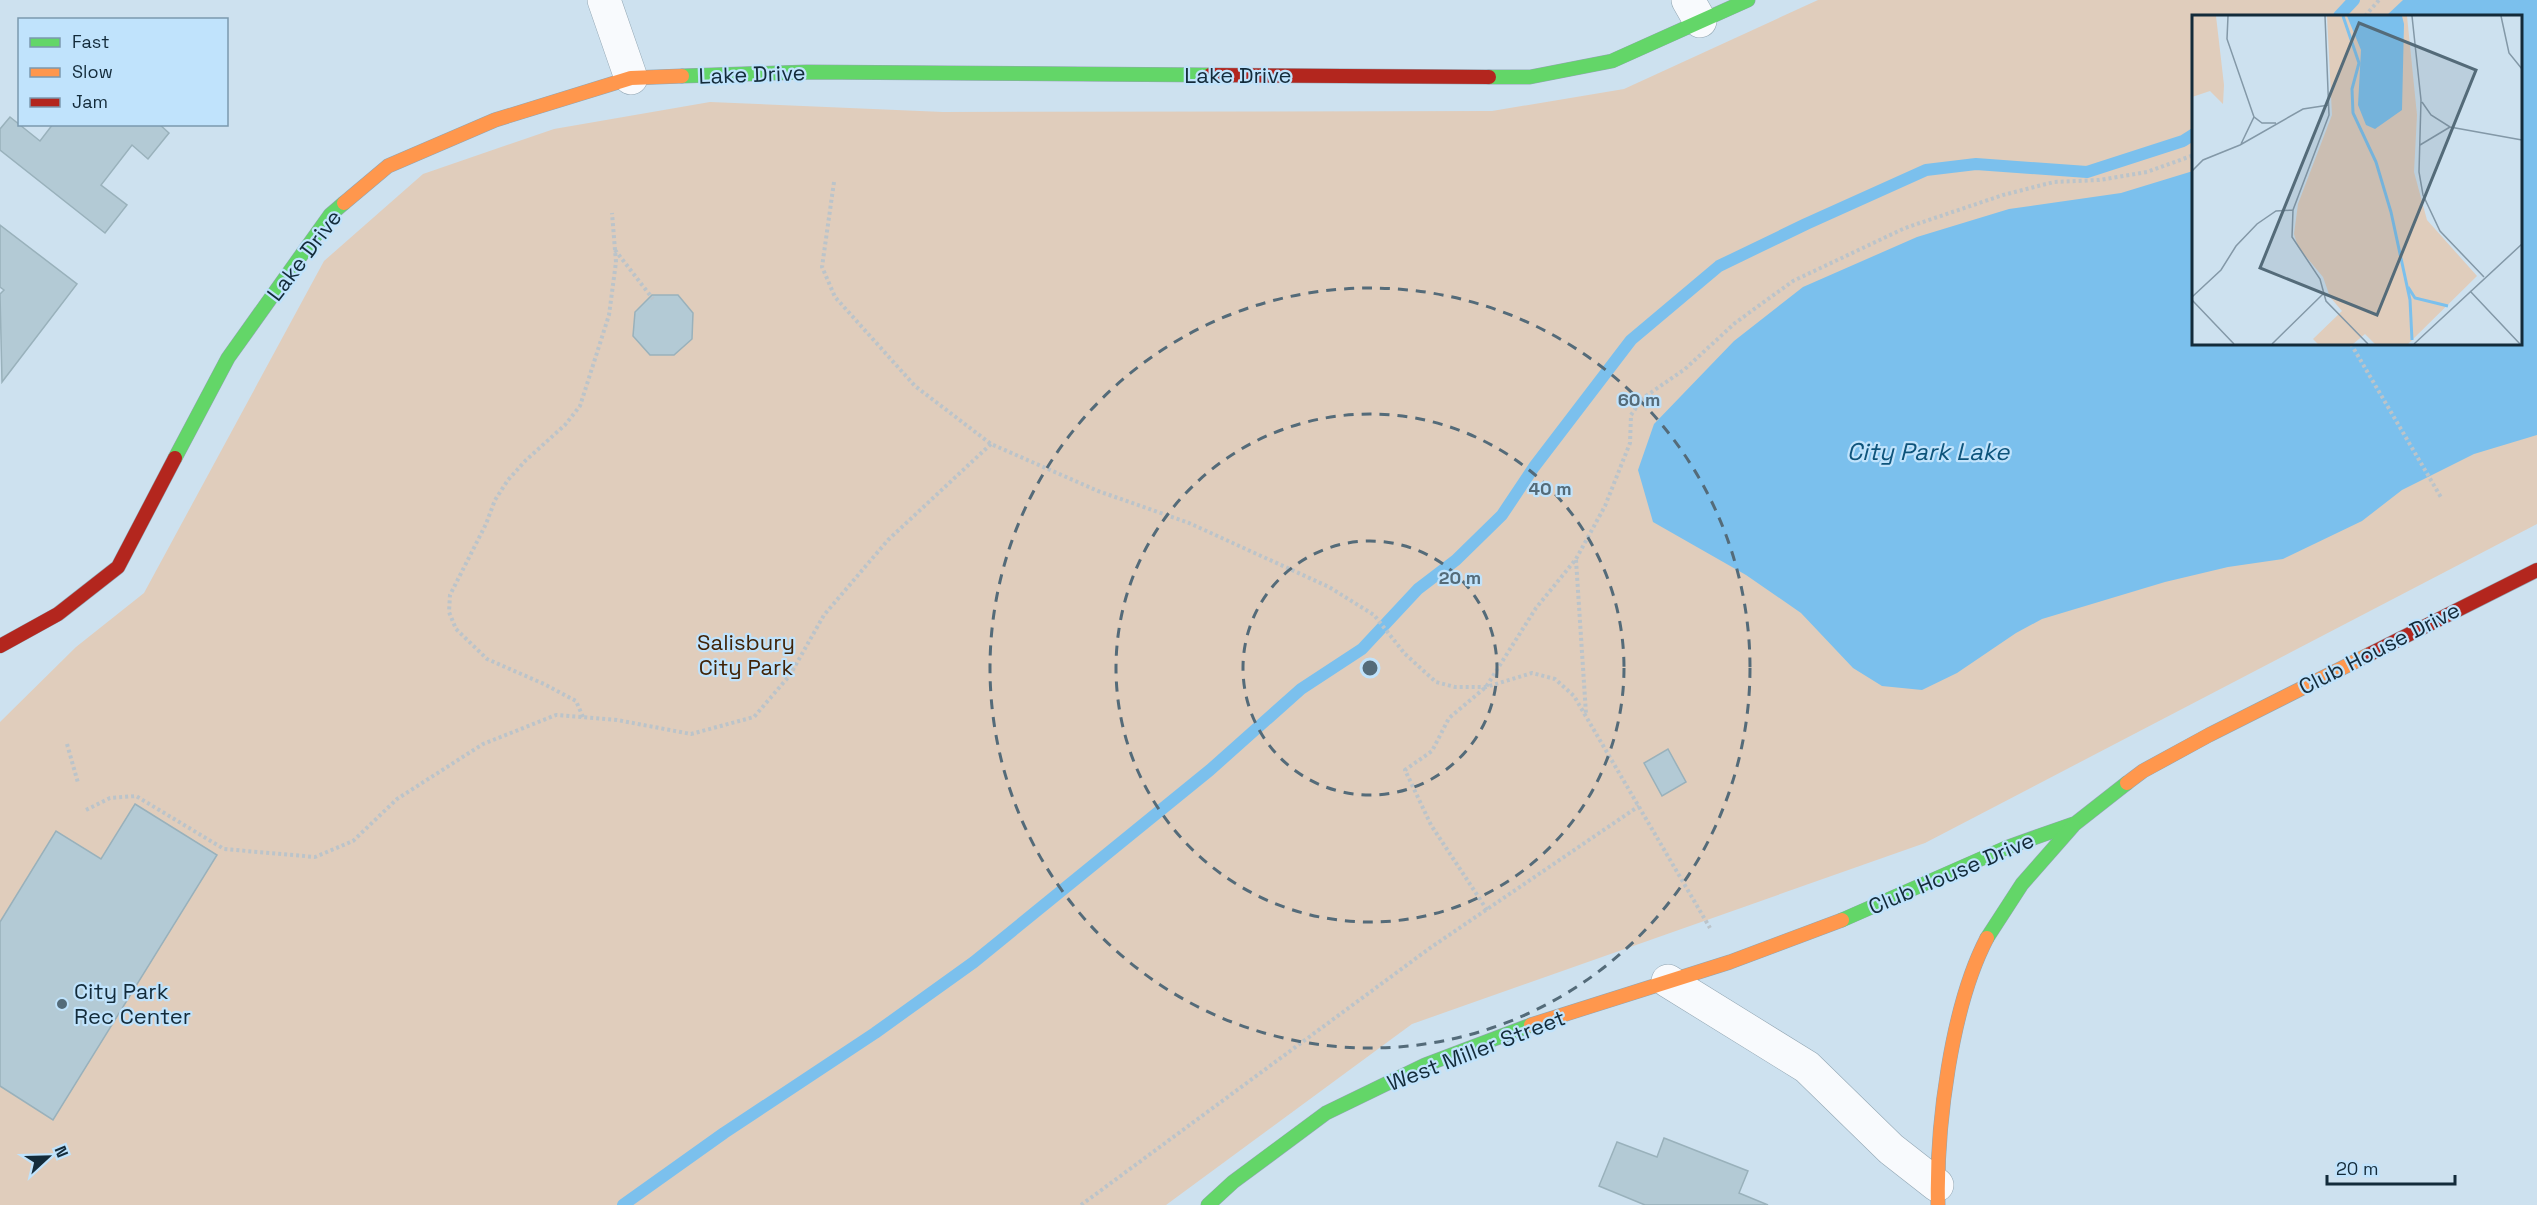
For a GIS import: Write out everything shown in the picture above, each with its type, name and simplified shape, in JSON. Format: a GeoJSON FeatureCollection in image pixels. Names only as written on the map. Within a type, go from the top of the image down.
{"type":"FeatureCollection","features":[{"type":"Feature","properties":{"kind":"street"},"geometry":{"type":"LineString","coordinates":[[604,0],[631,78]]}},
{"type":"Feature","properties":{"kind":"street","name":"Lake Drive"},"geometry":{"type":"LineString","coordinates":[[0,646],[58,614],[118,567],[228,358],[330,215],[388,166],[495,120],[631,78],[807,72],[1530,77],[1612,61],[1694,11],[1748,0]]}},
{"type":"Feature","properties":{"kind":"street","name":"Club House Drive"},"geometry":{"type":"LineString","coordinates":[[1668,981],[1730,963],[1822,928],[2008,847],[2076,823],[2143,771],[2209,735],[2537,570]]}},
{"type":"Feature","properties":{"kind":"street"},"geometry":{"type":"LineString","coordinates":[[1937,1195],[1946,1079],[1958,1022],[1975,967],[1995,922],[2030,873],[2076,823]]}},
{"type":"Feature","properties":{"kind":"street"},"geometry":{"type":"LineString","coordinates":[[1668,981],[1807,1067],[1937,1195]]}},
{"type":"Feature","properties":{"kind":"street","name":"West Miller Street"},"geometry":{"type":"LineString","coordinates":[[1208,1205],[1233,1182],[1326,1113],[1425,1065],[1522,1028],[1668,981]]}},
{"type":"Feature","properties":{"kind":"path"},"geometry":{"type":"LineString","coordinates":[[2366,15],[2379,0]]}},
{"type":"Feature","properties":{"kind":"path"},"geometry":{"type":"LineString","coordinates":[[1487,910],[1431,825],[1405,770],[1432,751],[1449,718],[1486,687],[1536,608],[1576,559],[1605,506],[1630,443],[1631,415],[1642,398],[1685,369],[1735,322],[1793,281],[1905,228],[2003,195],[2054,182],[2099,180],[2147,172],[2192,155]]}},
{"type":"Feature","properties":{"kind":"path"},"geometry":{"type":"LineString","coordinates":[[834,182],[822,267],[835,297],[915,386],[991,444],[1098,491],[1189,523],[1329,587],[1374,615],[1406,654],[1436,682],[1455,687],[1486,687],[1532,672],[1555,679],[1574,696],[1730,963]]}},
{"type":"Feature","properties":{"kind":"path"},"geometry":{"type":"LineString","coordinates":[[583,717],[576,701],[487,659],[456,629],[448,612],[450,595],[486,524],[495,500],[526,459],[565,425],[580,405],[609,315],[616,262],[612,213]]}},
{"type":"Feature","properties":{"kind":"path"},"geometry":{"type":"LineString","coordinates":[[614,249],[653,299]]}},
{"type":"Feature","properties":{"kind":"path"},"geometry":{"type":"LineString","coordinates":[[2352,345],[2442,499]]}},
{"type":"Feature","properties":{"kind":"path"},"geometry":{"type":"LineString","coordinates":[[86,810],[110,798],[136,796],[224,849],[315,857],[353,841],[397,799],[483,744],[556,715],[617,720],[691,735],[754,717],[790,675],[824,615],[880,549],[991,444]]}},
{"type":"Feature","properties":{"kind":"path"},"geometry":{"type":"LineString","coordinates":[[1576,559],[1586,717]]}},
{"type":"Feature","properties":{"kind":"path"},"geometry":{"type":"LineString","coordinates":[[67,744],[78,783]]}},
{"type":"Feature","properties":{"kind":"path"},"geometry":{"type":"LineString","coordinates":[[1081,1205],[1430,948],[1639,806]]}},
{"type":"Feature","properties":{"kind":"green space","name":"Salisbury City Park"},"geometry":{"type":"Polygon","coordinates":[[[1818,0],[2537,0],[2537,524],[1925,843],[1412,1024],[1166,1205],[0,1205],[0,722],[76,647],[144,593],[324,261],[423,174],[554,129],[710,102],[943,112],[1492,111],[1624,89],[1818,0]]]}},
{"type":"Feature","properties":{"kind":"water","name":"City Park Lake"},"geometry":{"type":"Polygon","coordinates":[[[2403,0],[2537,0],[2537,435],[2474,454],[2402,490],[2362,521],[2283,559],[2228,567],[2165,582],[2042,619],[2016,633],[1957,673],[1922,690],[1882,686],[1853,668],[1801,613],[1746,575],[1653,522],[1638,470],[1654,424],[1734,341],[1803,287],[1917,237],[2009,209],[2121,193],[2192,171],[2192,345],[2522,345],[2522,15],[2387,15],[2403,0]]]}},
{"type":"Feature","properties":{"kind":"building"},"geometry":{"type":"Polygon","coordinates":[[[10,117],[18,126],[21,126],[40,141],[51,126],[161,126],[169,133],[148,159],[132,145],[101,185],[127,205],[105,233],[0,150],[0,129],[10,117]]]}},
{"type":"Feature","properties":{"kind":"building"},"geometry":{"type":"Polygon","coordinates":[[[0,225],[77,284],[2,382],[0,294],[4,290],[0,287],[0,225]]]}},
{"type":"Feature","properties":{"kind":"building"},"geometry":{"type":"Polygon","coordinates":[[[652,295],[678,295],[693,313],[692,339],[674,355],[650,355],[633,336],[635,312],[652,295]]]}},
{"type":"Feature","properties":{"kind":"building"},"geometry":{"type":"Polygon","coordinates":[[[1668,749],[1686,782],[1662,796],[1644,763],[1668,749]]]}},
{"type":"Feature","properties":{"kind":"building","name":"City Park Rec Center"},"geometry":{"type":"Polygon","coordinates":[[[135,804],[217,855],[53,1120],[0,1086],[0,922],[56,831],[101,859],[135,804]]]}},
{"type":"Feature","properties":{"kind":"building"},"geometry":{"type":"Polygon","coordinates":[[[1664,1138],[1748,1171],[1739,1193],[1768,1205],[1645,1205],[1599,1186],[1617,1142],[1657,1157],[1664,1138]]]}},
{"type":"Feature","properties":{"kind":"waterway"},"geometry":{"type":"LineString","coordinates":[[2340,15],[2354,0]]}},
{"type":"Feature","properties":{"kind":"waterway"},"geometry":{"type":"LineString","coordinates":[[623,1205],[724,1133],[875,1033],[974,962],[1210,770],[1301,689],[1362,649],[1418,589],[1456,560],[1502,515],[1534,467],[1631,340],[1719,266],[1926,170],[1976,164],[2087,172],[2183,141],[2192,135]]}},
{"type":"Feature","properties":{"kind":"traffic: fast"},"geometry":{"type":"LineString","coordinates":[[1489,77],[1530,77],[1612,61],[1748,0]]}},
{"type":"Feature","properties":{"kind":"traffic: fast"},"geometry":{"type":"LineString","coordinates":[[682,76],[807,72],[1210,75]]}},
{"type":"Feature","properties":{"kind":"traffic: fast"},"geometry":{"type":"LineString","coordinates":[[175,458],[228,358],[330,215],[344,203]]}},
{"type":"Feature","properties":{"kind":"traffic: fast"},"geometry":{"type":"LineString","coordinates":[[1842,920],[2008,847],[2076,823],[2127,783]]}},
{"type":"Feature","properties":{"kind":"traffic: fast"},"geometry":{"type":"LineString","coordinates":[[1987,938],[2022,884],[2073,826]]}},
{"type":"Feature","properties":{"kind":"traffic: fast"},"geometry":{"type":"LineString","coordinates":[[1208,1205],[1233,1182],[1326,1113],[1425,1065],[1531,1025]]}},
{"type":"Feature","properties":{"kind":"traffic: slow"},"geometry":{"type":"LineString","coordinates":[[344,203],[388,166],[495,120],[631,78],[682,76]]}},
{"type":"Feature","properties":{"kind":"traffic: slow"},"geometry":{"type":"LineString","coordinates":[[2127,783],[2143,771],[2209,735],[2370,654]]}},
{"type":"Feature","properties":{"kind":"traffic: slow"},"geometry":{"type":"LineString","coordinates":[[1531,1025],[1730,962],[1842,920]]}},
{"type":"Feature","properties":{"kind":"traffic: slow"},"geometry":{"type":"LineString","coordinates":[[1938,1205],[1940,1140],[1948,1068],[1964,998],[1974,966],[1987,938]]}},
{"type":"Feature","properties":{"kind":"traffic: jam"},"geometry":{"type":"LineString","coordinates":[[1210,75],[1489,77]]}},
{"type":"Feature","properties":{"kind":"traffic: jam"},"geometry":{"type":"LineString","coordinates":[[0,646],[58,614],[118,567],[175,458]]}},
{"type":"Feature","properties":{"kind":"traffic: jam"},"geometry":{"type":"LineString","coordinates":[[2370,654],[2537,570]]}},
{"type":"Feature","properties":{"kind":"place","name":"City Park Rec Center"},"geometry":{"type":"Point","coordinates":[62,1004]}}]}
